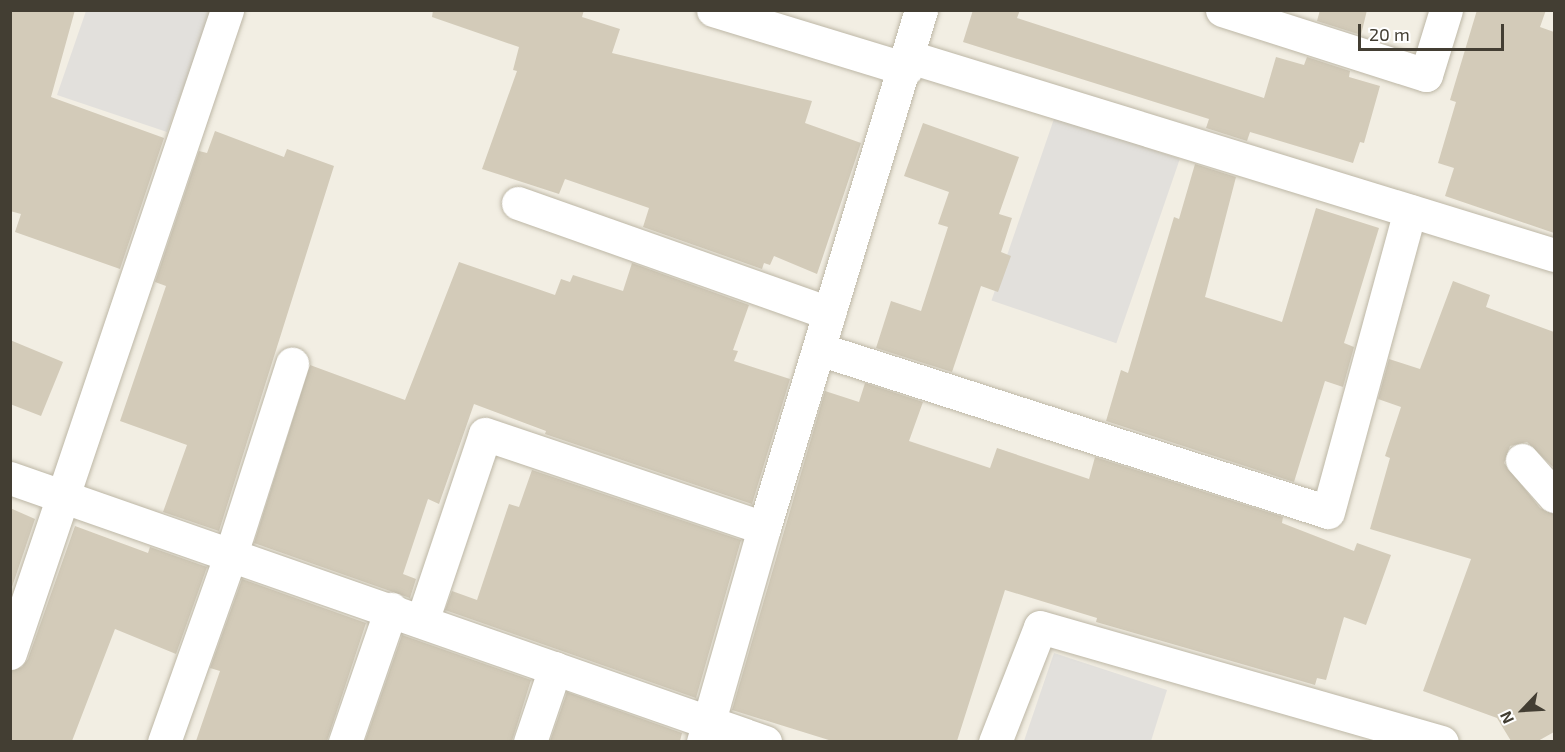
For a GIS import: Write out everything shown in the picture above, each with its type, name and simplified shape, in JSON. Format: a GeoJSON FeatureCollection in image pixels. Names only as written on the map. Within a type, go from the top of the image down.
{"type":"FeatureCollection","features":[{"type":"Feature","properties":{"kind":"street"},"geometry":{"type":"LineString","coordinates":[[10,653],[227,10]]}},
{"type":"Feature","properties":{"kind":"street"},"geometry":{"type":"LineString","coordinates":[[713,10],[908,63],[1554,255]]}},
{"type":"Feature","properties":{"kind":"street"},"geometry":{"type":"LineString","coordinates":[[706,732],[764,528],[908,63],[921,10]]}},
{"type":"Feature","properties":{"kind":"street"},"geometry":{"type":"LineString","coordinates":[[1222,10],[1290,21],[1426,75],[1446,10]]}},
{"type":"Feature","properties":{"kind":"street"},"geometry":{"type":"LineString","coordinates":[[518,203],[829,313]]}},
{"type":"Feature","properties":{"kind":"street"},"geometry":{"type":"LineString","coordinates":[[819,349],[1328,512],[1410,211]]}},
{"type":"Feature","properties":{"kind":"street"},"geometry":{"type":"LineString","coordinates":[[164,741],[231,554],[292,364]]}},
{"type":"Feature","properties":{"kind":"street"},"geometry":{"type":"LineString","coordinates":[[422,621],[486,434],[764,528]]}},
{"type":"Feature","properties":{"kind":"street"},"geometry":{"type":"LineString","coordinates":[[1522,460],[1554,496]]}},
{"type":"Feature","properties":{"kind":"street"},"geometry":{"type":"LineString","coordinates":[[10,478],[555,668],[706,732],[765,741]]}},
{"type":"Feature","properties":{"kind":"street"},"geometry":{"type":"LineString","coordinates":[[345,741],[391,609]]}},
{"type":"Feature","properties":{"kind":"street"},"geometry":{"type":"LineString","coordinates":[[996,741],[1040,627],[1442,741]]}},
{"type":"Feature","properties":{"kind":"street"},"geometry":{"type":"LineString","coordinates":[[530,741],[555,668]]}},
{"type":"Feature","properties":{"kind":"shaded area"},"geometry":{"type":"Polygon","coordinates":[[[86,11],[212,11],[167,132],[57,95],[86,11]]]}},
{"type":"Feature","properties":{"kind":"shaded area"},"geometry":{"type":"Polygon","coordinates":[[[1055,116],[1180,159],[1116,343],[992,300],[1055,116]]]}},
{"type":"Feature","properties":{"kind":"shaded area"},"geometry":{"type":"Polygon","coordinates":[[[1054,653],[1167,690],[1151,741],[1024,741],[1054,653]]]}},
{"type":"Feature","properties":{"kind":"building"},"geometry":{"type":"Polygon","coordinates":[[[10,10],[75,10],[51,97],[164,138],[120,269],[15,232],[21,214],[10,211],[10,10]]]}},
{"type":"Feature","properties":{"kind":"building"},"geometry":{"type":"Polygon","coordinates":[[[433,10],[584,10],[582,17],[620,29],[612,53],[812,101],[805,123],[861,143],[817,274],[774,256],[770,265],[764,263],[762,269],[643,227],[649,208],[565,179],[559,194],[482,169],[517,71],[513,70],[519,47],[432,17],[433,10]]]}},
{"type":"Feature","properties":{"kind":"building"},"geometry":{"type":"Polygon","coordinates":[[[973,10],[1020,10],[1017,18],[1264,98],[1276,57],[1304,65],[1307,57],[1350,71],[1349,77],[1380,86],[1364,143],[1360,142],[1353,163],[1250,132],[1247,141],[1206,128],[1209,119],[963,42],[973,10]]]}},
{"type":"Feature","properties":{"kind":"building"},"geometry":{"type":"Polygon","coordinates":[[[1320,10],[1367,10],[1361,35],[1317,21],[1320,10]]]}},
{"type":"Feature","properties":{"kind":"building"},"geometry":{"type":"Polygon","coordinates":[[[1477,10],[1546,10],[1540,27],[1554,32],[1554,233],[1445,196],[1454,168],[1438,163],[1456,102],[1450,100],[1477,10]]]}},
{"type":"Feature","properties":{"kind":"building"},"geometry":{"type":"Polygon","coordinates":[[[923,123],[1019,157],[999,214],[1012,218],[1001,252],[1011,256],[998,292],[981,286],[952,372],[876,348],[891,301],[921,311],[948,227],[938,224],[949,192],[904,176],[923,123]]]}},
{"type":"Feature","properties":{"kind":"building"},"geometry":{"type":"Polygon","coordinates":[[[215,131],[284,157],[287,149],[334,166],[219,531],[163,512],[187,445],[120,421],[166,286],[155,282],[199,151],[207,153],[215,131]]]}},
{"type":"Feature","properties":{"kind":"building"},"geometry":{"type":"Polygon","coordinates":[[[1195,164],[1236,177],[1205,297],[1282,322],[1316,208],[1379,228],[1344,343],[1354,347],[1343,387],[1325,381],[1294,482],[1106,421],[1121,370],[1128,373],[1174,217],[1179,219],[1195,164]]]}},
{"type":"Feature","properties":{"kind":"building"},"geometry":{"type":"Polygon","coordinates":[[[459,262],[555,295],[561,279],[570,282],[573,275],[623,291],[632,263],[749,305],[733,350],[738,351],[734,361],[790,379],[752,504],[545,434],[546,431],[474,404],[439,504],[428,499],[403,574],[416,579],[410,598],[254,543],[310,365],[405,400],[459,262]]]}},
{"type":"Feature","properties":{"kind":"building"},"geometry":{"type":"Polygon","coordinates":[[[1453,281],[1490,295],[1486,307],[1554,332],[1554,468],[1527,442],[1510,446],[1504,463],[1540,508],[1554,514],[1554,732],[1538,741],[1511,741],[1497,718],[1423,691],[1471,559],[1370,529],[1390,458],[1385,456],[1401,407],[1378,399],[1389,359],[1420,369],[1453,281]]]}},
{"type":"Feature","properties":{"kind":"building"},"geometry":{"type":"Polygon","coordinates":[[[10,340],[63,362],[41,416],[10,404],[10,340]]]}},
{"type":"Feature","properties":{"kind":"building"},"geometry":{"type":"Polygon","coordinates":[[[865,383],[923,402],[909,441],[990,468],[997,448],[1089,479],[1095,457],[1283,517],[1282,523],[1354,551],[1357,543],[1391,555],[1366,625],[1344,617],[1326,680],[1317,678],[1315,685],[1096,622],[1097,618],[1005,590],[957,741],[832,741],[732,710],[825,391],[859,402],[865,383]]]}},
{"type":"Feature","properties":{"kind":"building"},"geometry":{"type":"Polygon","coordinates":[[[532,470],[741,540],[696,698],[445,610],[452,591],[477,600],[509,504],[519,507],[532,470]]]}},
{"type":"Feature","properties":{"kind":"building"},"geometry":{"type":"Polygon","coordinates":[[[10,508],[35,519],[10,593],[10,508]]]}},
{"type":"Feature","properties":{"kind":"building"},"geometry":{"type":"Polygon","coordinates":[[[75,526],[148,553],[150,547],[207,567],[176,654],[115,629],[72,741],[10,741],[10,671],[22,667],[28,659],[75,526]]]}},
{"type":"Feature","properties":{"kind":"building"},"geometry":{"type":"Polygon","coordinates":[[[242,579],[366,623],[327,741],[196,741],[220,671],[210,668],[242,579]]]}},
{"type":"Feature","properties":{"kind":"building"},"geometry":{"type":"Polygon","coordinates":[[[402,635],[531,680],[512,741],[365,741],[402,635]]]}},
{"type":"Feature","properties":{"kind":"building"},"geometry":{"type":"Polygon","coordinates":[[[567,692],[682,733],[680,741],[550,741],[567,692]]]}}]}
